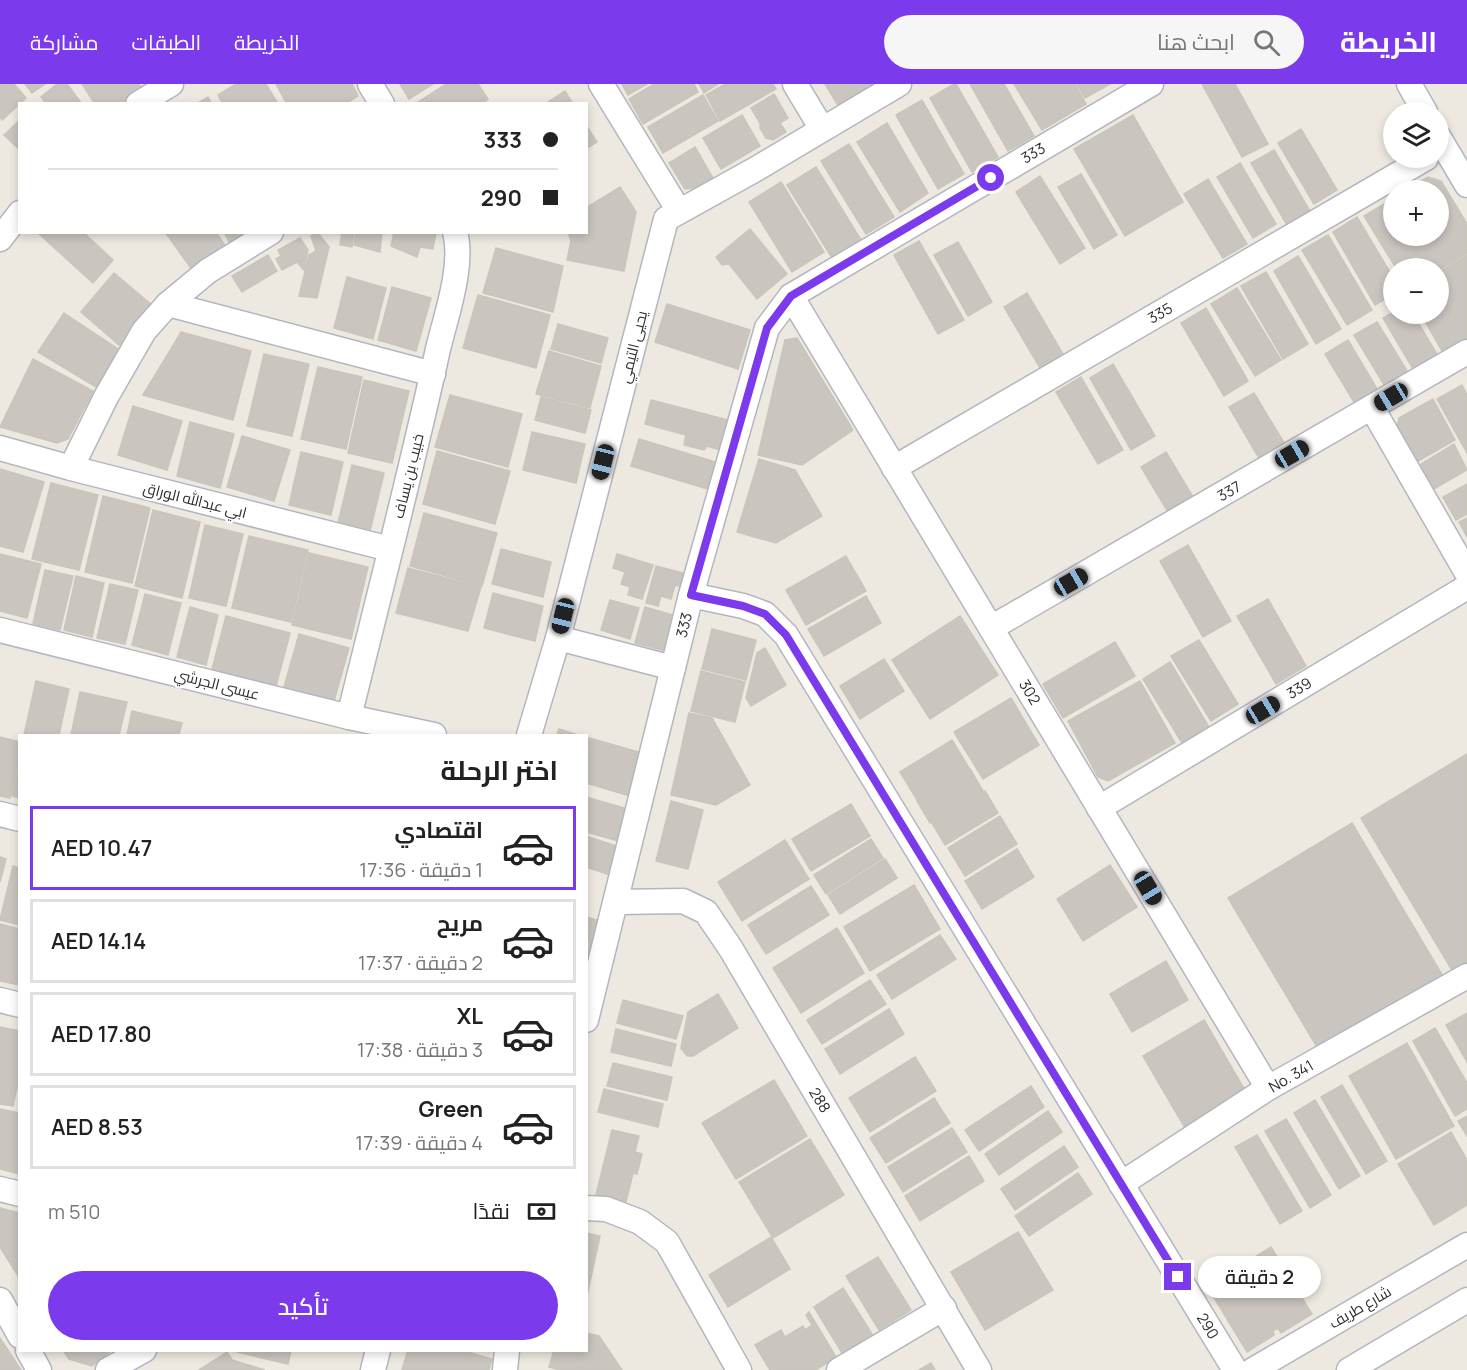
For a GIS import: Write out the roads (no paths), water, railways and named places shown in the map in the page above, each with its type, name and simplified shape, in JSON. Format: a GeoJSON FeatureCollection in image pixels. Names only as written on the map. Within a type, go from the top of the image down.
{"type":"FeatureCollection","features":[{"type":"Feature","properties":{"kind":"street"},"geometry":{"type":"LineString","coordinates":[[141,102],[171,84]]}},
{"type":"Feature","properties":{"kind":"street"},"geometry":{"type":"LineString","coordinates":[[370,84],[381,102]]}},
{"type":"Feature","properties":{"kind":"street"},"geometry":{"type":"LineString","coordinates":[[601,84],[679,211]]}},
{"type":"Feature","properties":{"kind":"street"},"geometry":{"type":"LineString","coordinates":[[795,84],[822,129]]}},
{"type":"Feature","properties":{"kind":"street","name":"يحيى التيمي"},"geometry":{"type":"LineString","coordinates":[[528,734],[558,638],[666,219],[899,84]]}},
{"type":"Feature","properties":{"kind":"street","name":"333"},"geometry":{"type":"LineString","coordinates":[[588,1012],[691,595],[767,328],[791,296],[1151,84]]}},
{"type":"Feature","properties":{"kind":"street"},"geometry":{"type":"LineString","coordinates":[[1409,84],[1419,102]]}},
{"type":"Feature","properties":{"kind":"street"},"geometry":{"type":"LineString","coordinates":[[1449,163],[1467,185]]}},
{"type":"Feature","properties":{"kind":"street","name":"335"},"geometry":{"type":"LineString","coordinates":[[894,468],[1403,168]]}},
{"type":"Feature","properties":{"kind":"street"},"geometry":{"type":"LineString","coordinates":[[0,239],[18,216]]}},
{"type":"Feature","properties":{"kind":"street"},"geometry":{"type":"LineString","coordinates":[[71,468],[106,397],[144,332],[168,304],[208,271],[268,234]]}},
{"type":"Feature","properties":{"kind":"street","name":"خبيب بن يساف"},"geometry":{"type":"LineString","coordinates":[[349,717],[433,374],[457,259],[455,234]]}},
{"type":"Feature","properties":{"kind":"street","name":"302"},"geometry":{"type":"LineString","coordinates":[[791,296],[1268,1088]]}},
{"type":"Feature","properties":{"kind":"street"},"geometry":{"type":"LineString","coordinates":[[168,304],[433,374]]}},
{"type":"Feature","properties":{"kind":"street","name":"337"},"geometry":{"type":"LineString","coordinates":[[991,628],[1467,352]]}},
{"type":"Feature","properties":{"kind":"street"},"geometry":{"type":"LineString","coordinates":[[1372,408],[1467,573]]}},
{"type":"Feature","properties":{"kind":"street","name":"ابي عبدالله الوراق"},"geometry":{"type":"LineString","coordinates":[[0,448],[390,549]]}},
{"type":"Feature","properties":{"kind":"street","name":"339"},"geometry":{"type":"LineString","coordinates":[[1099,808],[1467,587]]}},
{"type":"Feature","properties":{"kind":"street","name":"290"},"geometry":{"type":"LineString","coordinates":[[691,595],[743,606],[765,614],[786,635],[1235,1370]]}},
{"type":"Feature","properties":{"kind":"street","name":"عيسى الجرشي"},"geometry":{"type":"LineString","coordinates":[[0,630],[349,717],[428,734]]}},
{"type":"Feature","properties":{"kind":"street"},"geometry":{"type":"LineString","coordinates":[[558,638],[673,668]]}},
{"type":"Feature","properties":{"kind":"street"},"geometry":{"type":"LineString","coordinates":[[0,814],[18,818]]}},
{"type":"Feature","properties":{"kind":"street","name":"288"},"geometry":{"type":"LineString","coordinates":[[616,902],[683,901],[706,912],[737,959],[979,1370]]}},
{"type":"Feature","properties":{"kind":"street","name":"No. 341"},"geometry":{"type":"LineString","coordinates":[[1121,1184],[1268,1088],[1467,976]]}},
{"type":"Feature","properties":{"kind":"street"},"geometry":{"type":"LineString","coordinates":[[0,1000],[18,1004]]}},
{"type":"Feature","properties":{"kind":"street"},"geometry":{"type":"LineString","coordinates":[[0,1190],[18,1194]]}},
{"type":"Feature","properties":{"kind":"street"},"geometry":{"type":"LineString","coordinates":[[588,1208],[606,1209],[640,1222],[667,1242],[739,1370]]}},
{"type":"Feature","properties":{"kind":"street","name":"شارع طريف"},"geometry":{"type":"LineString","coordinates":[[1253,1370],[1467,1245]]}},
{"type":"Feature","properties":{"kind":"street"},"geometry":{"type":"LineString","coordinates":[[0,1300],[18,1332]]}},
{"type":"Feature","properties":{"kind":"street"},"geometry":{"type":"LineString","coordinates":[[1348,1370],[1466,1303]]}},
{"type":"Feature","properties":{"kind":"street"},"geometry":{"type":"LineString","coordinates":[[839,1370],[944,1308]]}},
{"type":"Feature","properties":{"kind":"street"},"geometry":{"type":"LineString","coordinates":[[28,1352],[39,1370]]}},
{"type":"Feature","properties":{"kind":"street"},"geometry":{"type":"LineString","coordinates":[[108,1370],[140,1352]]}},
{"type":"Feature","properties":{"kind":"street"},"geometry":{"type":"LineString","coordinates":[[373,1370],[378,1352]]}},
{"type":"Feature","properties":{"kind":"street"},"geometry":{"type":"LineString","coordinates":[[505,1370],[507,1352]]}}]}
